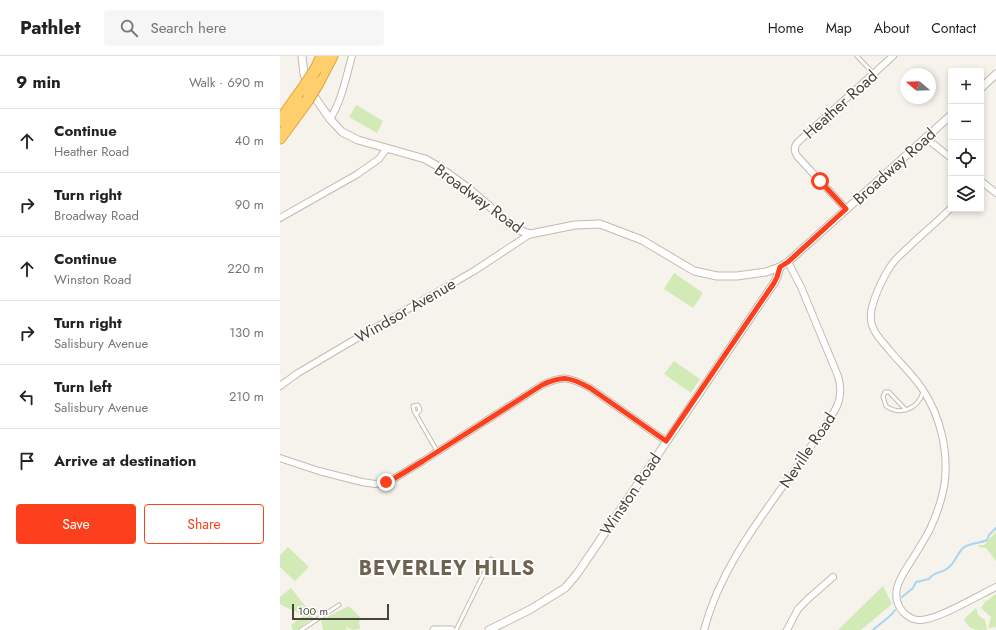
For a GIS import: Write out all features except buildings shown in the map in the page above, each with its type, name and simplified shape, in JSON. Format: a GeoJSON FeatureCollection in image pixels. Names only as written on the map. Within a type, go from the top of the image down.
{"type":"FeatureCollection","features":[{"type":"Feature","properties":{"kind":"highway"},"geometry":{"type":"LineString","coordinates":[[280,121],[302,90],[322,56]]}},
{"type":"Feature","properties":{"kind":"highway"},"geometry":{"type":"LineString","coordinates":[[280,138],[307,101],[332,56]]}},
{"type":"Feature","properties":{"kind":"street","name":"Broadway Road"},"geometry":{"type":"LineString","coordinates":[[302,56],[304,74],[309,89],[339,129],[358,140],[425,159],[468,188],[519,230],[530,234],[574,225],[600,224],[642,240],[694,271],[717,276],[737,276],[766,272],[780,267],[788,262],[948,118]]}},
{"type":"Feature","properties":{"kind":"street"},"geometry":{"type":"LineString","coordinates":[[330,119],[340,99],[352,56]]}},
{"type":"Feature","properties":{"kind":"street","name":"Heather Road"},"geometry":{"type":"LineString","coordinates":[[846,209],[797,156],[795,148],[798,142],[893,56]]}},
{"type":"Feature","properties":{"kind":"street"},"geometry":{"type":"LineString","coordinates":[[984,85],[996,74]]}},
{"type":"Feature","properties":{"kind":"street"},"geometry":{"type":"LineString","coordinates":[[926,138],[948,156]]}},
{"type":"Feature","properties":{"kind":"street"},"geometry":{"type":"LineString","coordinates":[[280,218],[356,175],[379,158],[387,148]]}},
{"type":"Feature","properties":{"kind":"street"},"geometry":{"type":"LineString","coordinates":[[984,183],[996,193]]}},
{"type":"Feature","properties":{"kind":"street"},"geometry":{"type":"LineString","coordinates":[[948,211],[892,264],[878,290],[872,310],[871,321],[873,328],[923,390],[939,420],[945,454],[945,480],[935,517],[930,529],[898,581],[896,594],[899,606],[908,616],[917,620],[926,620],[942,614],[996,586]]}},
{"type":"Feature","properties":{"kind":"street","name":"Windsor Avenue"},"geometry":{"type":"LineString","coordinates":[[280,386],[305,368],[474,271],[530,234]]}},
{"type":"Feature","properties":{"kind":"street","name":"Neville Road"},"geometry":{"type":"LineString","coordinates":[[704,630],[713,602],[730,565],[744,542],[819,434],[837,406],[840,398],[838,376],[801,287],[788,262]]}},
{"type":"Feature","properties":{"kind":"street","name":"Winston Road"},"geometry":{"type":"LineString","coordinates":[[489,630],[531,609],[565,588],[774,283],[780,267]]}},
{"type":"Feature","properties":{"kind":"street"},"geometry":{"type":"LineString","coordinates":[[280,458],[326,473],[362,482],[375,484],[391,480],[542,385],[561,378],[578,382],[590,388],[666,441]]}},
{"type":"Feature","properties":{"kind":"street"},"geometry":{"type":"LineString","coordinates":[[788,630],[798,609],[834,577]]}},
{"type":"Feature","properties":{"kind":"street"},"geometry":{"type":"LineString","coordinates":[[434,630],[451,630]]}},
{"type":"Feature","properties":{"kind":"lane"},"geometry":{"type":"LineString","coordinates":[[857,56],[874,74]]}},
{"type":"Feature","properties":{"kind":"lane"},"geometry":{"type":"LineString","coordinates":[[906,410],[889,392],[885,392],[883,395],[883,401],[887,408],[906,410],[916,405],[922,397],[923,390]]}},
{"type":"Feature","properties":{"kind":"lane"},"geometry":{"type":"LineString","coordinates":[[416,415],[437,451]]}},
{"type":"Feature","properties":{"kind":"lane"},"geometry":{"type":"LineString","coordinates":[[456,630],[491,559]]}},
{"type":"Feature","properties":{"kind":"lane"},"geometry":{"type":"LineString","coordinates":[[301,630],[339,605]]}},
{"type":"Feature","properties":{"kind":"green space"},"geometry":{"type":"Polygon","coordinates":[[[356,105],[383,121],[377,133],[349,117],[356,105]]]}},
{"type":"Feature","properties":{"kind":"green space"},"geometry":{"type":"Polygon","coordinates":[[[674,273],[703,293],[693,308],[664,289],[674,273]]]}},
{"type":"Feature","properties":{"kind":"green space"},"geometry":{"type":"Polygon","coordinates":[[[674,361],[700,379],[691,393],[664,374],[674,361]]]}},
{"type":"Feature","properties":{"kind":"green space"},"geometry":{"type":"Polygon","coordinates":[[[996,532],[996,561],[986,548],[979,547],[979,545],[984,545],[996,532]]]}},
{"type":"Feature","properties":{"kind":"green space"},"geometry":{"type":"Polygon","coordinates":[[[288,547],[309,567],[295,581],[280,567],[280,555],[288,547]]]}},
{"type":"Feature","properties":{"kind":"green space"},"geometry":{"type":"Polygon","coordinates":[[[883,586],[892,604],[861,630],[838,630],[883,586]]]}},
{"type":"Feature","properties":{"kind":"green space"},"geometry":{"type":"Polygon","coordinates":[[[291,588],[314,617],[297,630],[293,630],[291,625],[303,616],[298,612],[280,604],[280,597],[291,588]]]}},
{"type":"Feature","properties":{"kind":"green space"},"geometry":{"type":"Polygon","coordinates":[[[996,594],[996,627],[988,628],[991,617],[981,608],[985,602],[996,594]]]}},
{"type":"Feature","properties":{"kind":"green space"},"geometry":{"type":"Polygon","coordinates":[[[349,606],[362,619],[359,621],[360,629],[352,630],[346,627],[347,630],[323,630],[321,620],[349,606]]]}},
{"type":"Feature","properties":{"kind":"green space"},"geometry":{"type":"Polygon","coordinates":[[[976,608],[978,615],[985,620],[987,630],[972,629],[964,619],[976,608]]]}},
{"type":"Feature","properties":{"kind":"waterway"},"geometry":{"type":"LineString","coordinates":[[902,597],[913,588],[916,582],[929,579],[931,576],[948,568],[963,548],[987,540],[989,535],[996,528]]}},
{"type":"Feature","properties":{"kind":"waterway"},"geometry":{"type":"LineString","coordinates":[[873,630],[895,610]]}},
{"type":"Feature","properties":{"kind":"district","name":"BEVERLEY HILLS"},"geometry":{"type":"Point","coordinates":[447,568]}},
{"type":"Feature","properties":{"kind":"route"},"geometry":{"type":"LineString","coordinates":[[386,482],[423,461],[542,385],[552,380],[561,378],[570,379],[590,388],[666,441],[774,283],[780,267],[788,262],[846,209],[820,181]]}}]}
